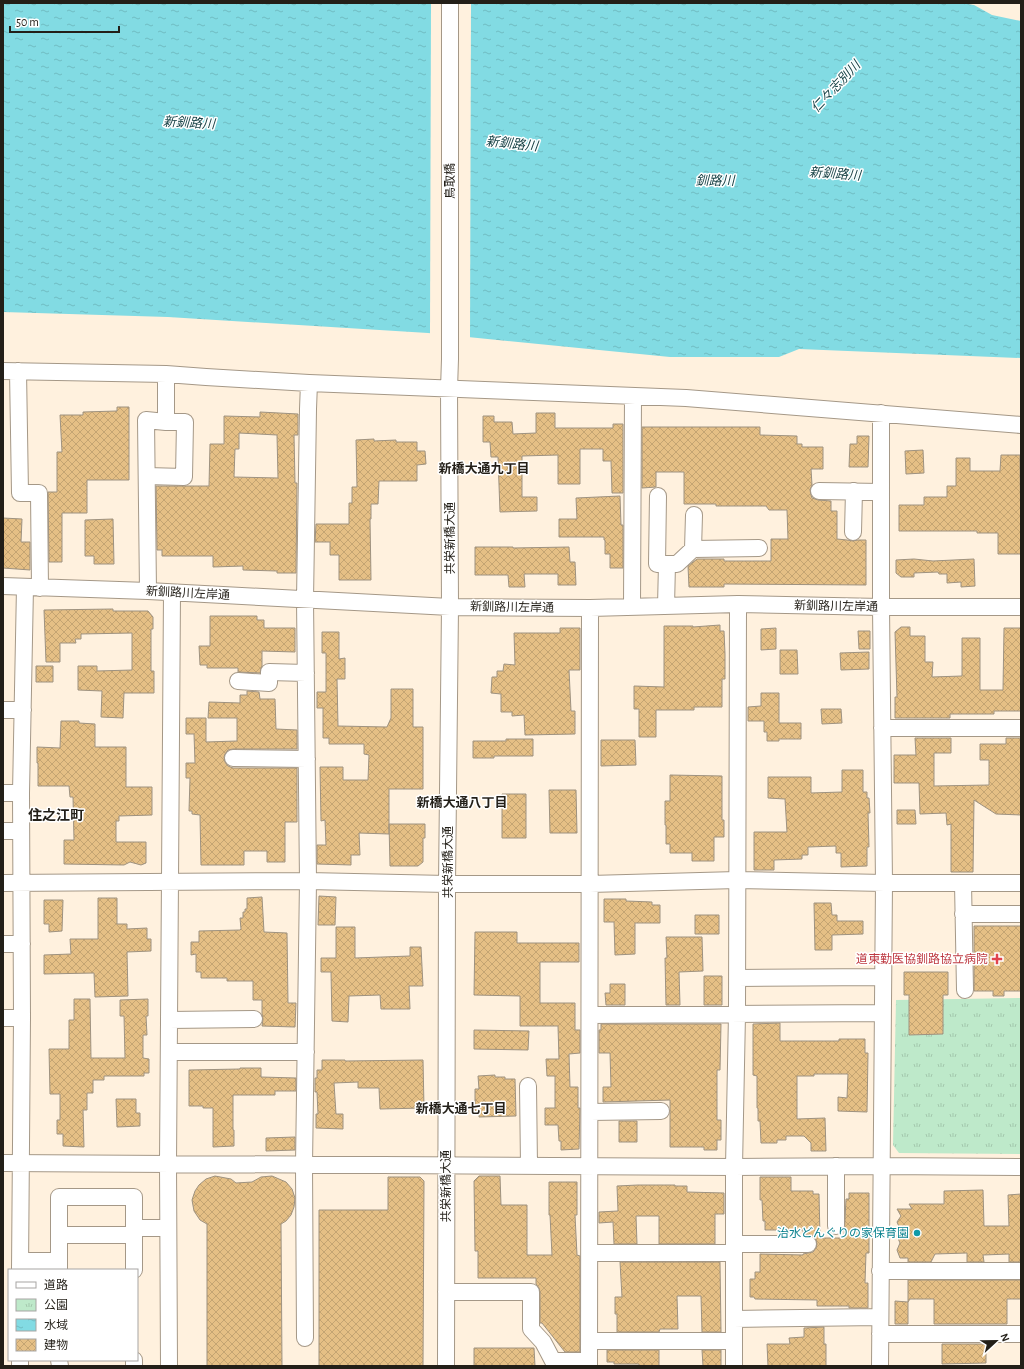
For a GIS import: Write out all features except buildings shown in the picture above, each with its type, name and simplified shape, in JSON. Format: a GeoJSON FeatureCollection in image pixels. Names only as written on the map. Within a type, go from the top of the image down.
{"type":"FeatureCollection","features":[{"type":"Feature","properties":{"kind":"street","name":"鳥取橋"},"geometry":{"type":"LineString","coordinates":[[450,3],[450,359]]}},
{"type":"Feature","properties":{"kind":"street","name":"共栄新橋大通"},"geometry":{"type":"LineString","coordinates":[[446,1366],[450,359]]}},
{"type":"Feature","properties":{"kind":"street"},"geometry":{"type":"LineString","coordinates":[[134,1269],[134,1197],[59,1197],[59,1266],[20,1266],[22,1018],[21,793],[23,710],[39,492],[20,493],[11,371],[166,374],[309,383],[686,398],[1021,425]]}},
{"type":"Feature","properties":{"kind":"street"},"geometry":{"type":"LineString","coordinates":[[166,374],[166,422]]}},
{"type":"Feature","properties":{"kind":"street"},"geometry":{"type":"LineString","coordinates":[[305,1338],[304,1165],[308,881],[305,600],[309,383]]}},
{"type":"Feature","properties":{"kind":"street"},"geometry":{"type":"LineString","coordinates":[[632,607],[633,396]]}},
{"type":"Feature","properties":{"kind":"street"},"geometry":{"type":"LineString","coordinates":[[880,1366],[884,883],[881,607],[882,413]]}},
{"type":"Feature","properties":{"kind":"street"},"geometry":{"type":"LineString","coordinates":[[147,476],[184,476],[185,422],[146,420],[148,591]]}},
{"type":"Feature","properties":{"kind":"street"},"geometry":{"type":"LineString","coordinates":[[819,491],[881,492]]}},
{"type":"Feature","properties":{"kind":"street"},"geometry":{"type":"LineString","coordinates":[[853,532],[854,492]]}},
{"type":"Feature","properties":{"kind":"street"},"geometry":{"type":"LineString","coordinates":[[658,496],[657,564],[676,564],[693,549],[759,548]]}},
{"type":"Feature","properties":{"kind":"street"},"geometry":{"type":"LineString","coordinates":[[693,549],[694,515]]}},
{"type":"Feature","properties":{"kind":"street"},"geometry":{"type":"LineString","coordinates":[[666,606],[667,564]]}},
{"type":"Feature","properties":{"kind":"street","name":"新釧路川左岸通"},"geometry":{"type":"LineString","coordinates":[[3,586],[148,591],[305,600],[450,606],[590,608],[738,604],[881,607],[1021,607]]}},
{"type":"Feature","properties":{"kind":"street"},"geometry":{"type":"LineString","coordinates":[[168,1366],[172,593]]}},
{"type":"Feature","properties":{"kind":"street"},"geometry":{"type":"LineString","coordinates":[[734,1366],[738,604]]}},
{"type":"Feature","properties":{"kind":"street"},"geometry":{"type":"LineString","coordinates":[[446,1292],[531,1292],[531,1329],[543,1342],[553,1360],[560,1364],[589,1364],[590,608]]}},
{"type":"Feature","properties":{"kind":"street"},"geometry":{"type":"LineString","coordinates":[[238,681],[269,683],[269,672],[306,673]]}},
{"type":"Feature","properties":{"kind":"street"},"geometry":{"type":"LineString","coordinates":[[3,710],[23,710]]}},
{"type":"Feature","properties":{"kind":"street"},"geometry":{"type":"LineString","coordinates":[[882,728],[1021,728]]}},
{"type":"Feature","properties":{"kind":"street"},"geometry":{"type":"LineString","coordinates":[[233,758],[307,759]]}},
{"type":"Feature","properties":{"kind":"street"},"geometry":{"type":"LineString","coordinates":[[3,793],[21,793]]}},
{"type":"Feature","properties":{"kind":"street"},"geometry":{"type":"LineString","coordinates":[[3,831],[21,831]]}},
{"type":"Feature","properties":{"kind":"street"},"geometry":{"type":"LineString","coordinates":[[3,883],[308,881],[447,884],[590,884],[737,880],[884,883],[1021,883]]}},
{"type":"Feature","properties":{"kind":"street"},"geometry":{"type":"LineString","coordinates":[[963,883],[965,990]]}},
{"type":"Feature","properties":{"kind":"street"},"geometry":{"type":"LineString","coordinates":[[963,914],[1021,914]]}},
{"type":"Feature","properties":{"kind":"street"},"geometry":{"type":"LineString","coordinates":[[3,944],[22,944]]}},
{"type":"Feature","properties":{"kind":"street"},"geometry":{"type":"LineString","coordinates":[[737,978],[883,977]]}},
{"type":"Feature","properties":{"kind":"street"},"geometry":{"type":"LineString","coordinates":[[590,1015],[882,1013]]}},
{"type":"Feature","properties":{"kind":"street"},"geometry":{"type":"LineString","coordinates":[[3,1018],[22,1018]]}},
{"type":"Feature","properties":{"kind":"street"},"geometry":{"type":"LineString","coordinates":[[170,1020],[254,1019]]}},
{"type":"Feature","properties":{"kind":"street"},"geometry":{"type":"LineString","coordinates":[[169,1052],[306,1052]]}},
{"type":"Feature","properties":{"kind":"street"},"geometry":{"type":"LineString","coordinates":[[528,1086],[529,1166]]}},
{"type":"Feature","properties":{"kind":"street"},"geometry":{"type":"LineString","coordinates":[[590,1112],[661,1111]]}},
{"type":"Feature","properties":{"kind":"street"},"geometry":{"type":"LineString","coordinates":[[3,1163],[446,1166],[1021,1167]]}},
{"type":"Feature","properties":{"kind":"street"},"geometry":{"type":"LineString","coordinates":[[836,1166],[836,1226]]}},
{"type":"Feature","properties":{"kind":"street"},"geometry":{"type":"LineString","coordinates":[[59,1235],[134,1232],[168,1228]]}},
{"type":"Feature","properties":{"kind":"street"},"geometry":{"type":"LineString","coordinates":[[590,1253],[734,1249],[808,1244]]}},
{"type":"Feature","properties":{"kind":"street"},"geometry":{"type":"LineString","coordinates":[[880,1271],[1021,1271]]}},
{"type":"Feature","properties":{"kind":"street"},"geometry":{"type":"LineString","coordinates":[[734,1319],[880,1317]]}},
{"type":"Feature","properties":{"kind":"street"},"geometry":{"type":"LineString","coordinates":[[880,1334],[1021,1334]]}},
{"type":"Feature","properties":{"kind":"street"},"geometry":{"type":"LineString","coordinates":[[589,1341],[734,1341]]}},
{"type":"Feature","properties":{"kind":"green space"},"geometry":{"type":"Polygon","coordinates":[[[1021,998],[1021,1154],[899,1153],[893,1145],[896,1000],[1021,998]]]}},
{"type":"Feature","properties":{"kind":"water","name":"釧路川"},"geometry":{"type":"Polygon","coordinates":[[[3,3],[962,3],[974,5],[992,15],[1021,21],[1021,358],[799,349],[779,357],[670,357],[428,333],[168,317],[3,312],[3,3]]]}},
{"type":"Feature","properties":{"kind":"pier"},"geometry":{"type":"Polygon","coordinates":[[[431,3],[471,3],[470,339],[430,335],[431,3]]]}},
{"type":"Feature","properties":{"kind":"place","name":"道東勤医協釧路協立病院"},"geometry":{"type":"Point","coordinates":[997,959]}},
{"type":"Feature","properties":{"kind":"place","name":"治水どんぐりの家保育園"},"geometry":{"type":"Point","coordinates":[917,1233]}},
{"type":"Feature","properties":{"kind":"district","name":"新橋大通九丁目"},"geometry":{"type":"Point","coordinates":[484,468]}},
{"type":"Feature","properties":{"kind":"district","name":"新橋大通八丁目"},"geometry":{"type":"Point","coordinates":[462,802]}},
{"type":"Feature","properties":{"kind":"district","name":"住之江町"},"geometry":{"type":"Point","coordinates":[56,815]}},
{"type":"Feature","properties":{"kind":"district","name":"新橋大通七丁目"},"geometry":{"type":"Point","coordinates":[461,1108]}},
{"type":"Feature","properties":{"kind":"water label","name":"仁々志別川"},"geometry":{"type":"Point","coordinates":[835,86]}},
{"type":"Feature","properties":{"kind":"water label","name":"新釧路川"},"geometry":{"type":"Point","coordinates":[189,122]}},
{"type":"Feature","properties":{"kind":"water label","name":"新釧路川"},"geometry":{"type":"Point","coordinates":[512,143]}},
{"type":"Feature","properties":{"kind":"water label","name":"新釧路川"},"geometry":{"type":"Point","coordinates":[835,173]}}]}
